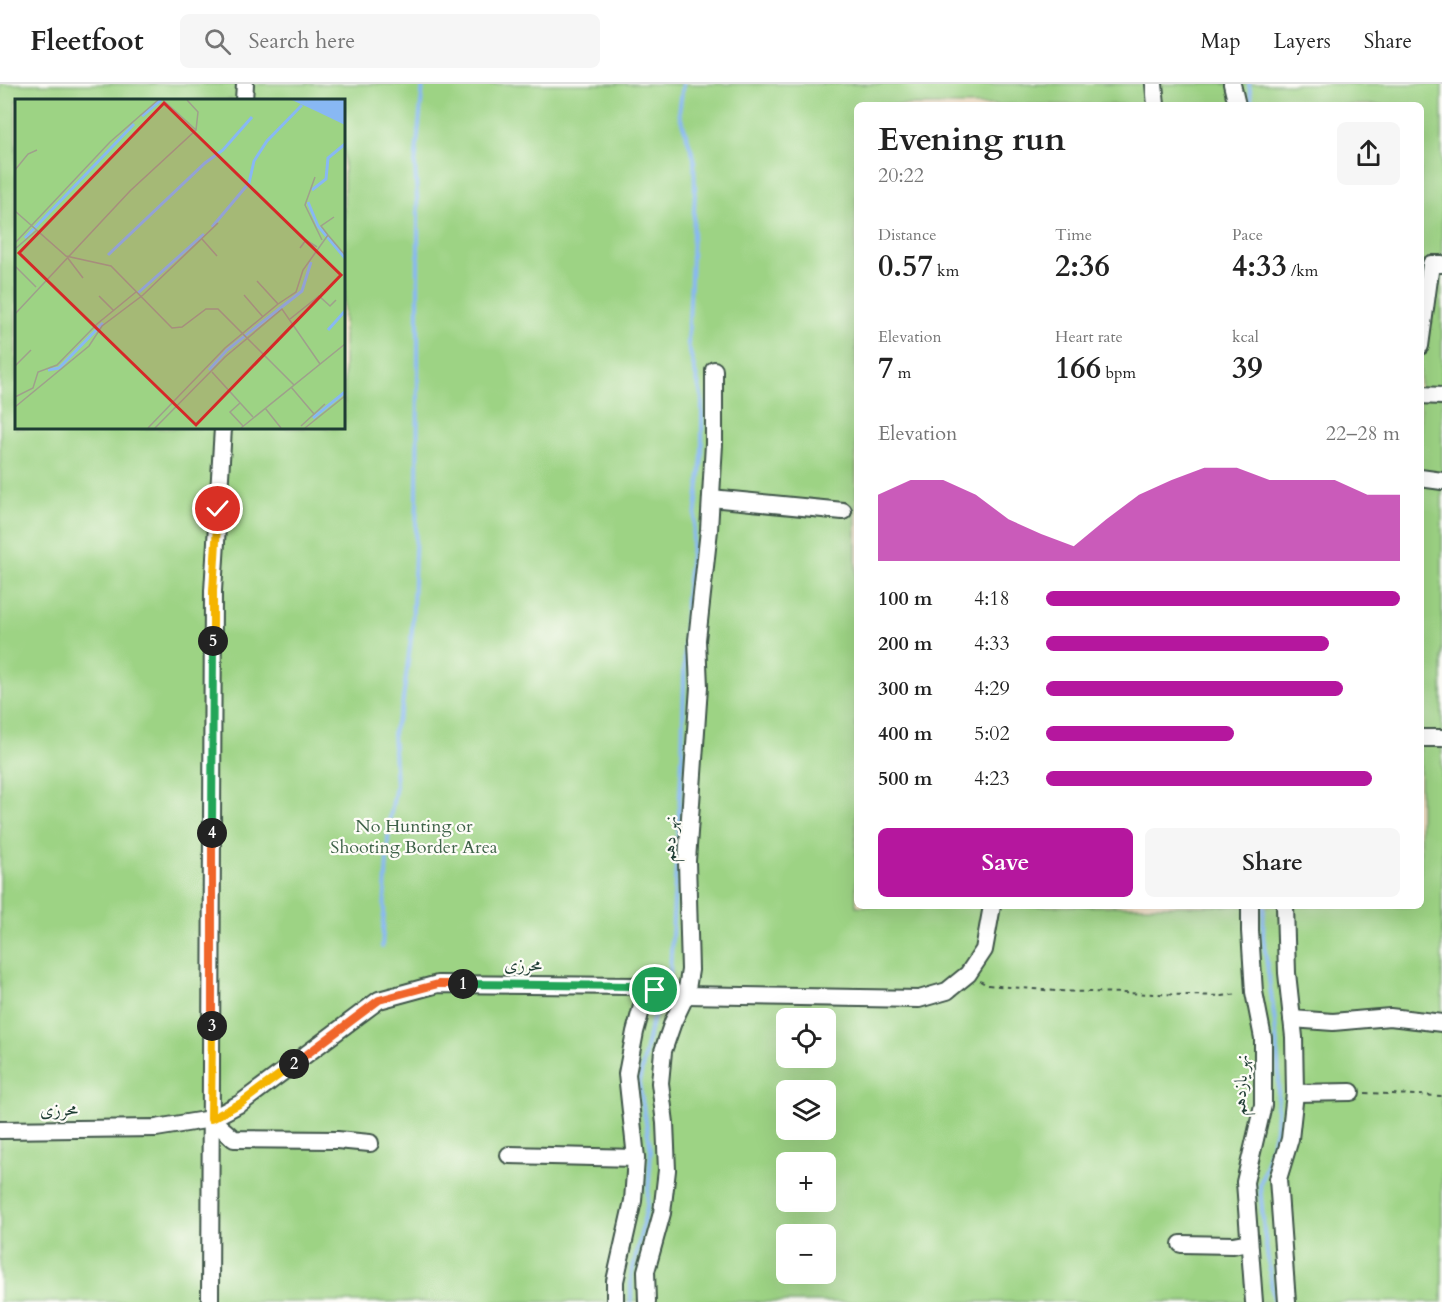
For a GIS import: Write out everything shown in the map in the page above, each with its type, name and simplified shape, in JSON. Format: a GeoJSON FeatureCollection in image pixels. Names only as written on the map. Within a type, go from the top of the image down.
{"type":"FeatureCollection","features":[{"type":"Feature","properties":{"kind":"street"},"geometry":{"type":"LineString","coordinates":[[1154,84],[1156,102]]}},
{"type":"Feature","properties":{"kind":"street"},"geometry":{"type":"LineString","coordinates":[[1232,84],[1236,102]]}},
{"type":"Feature","properties":{"kind":"street"},"geometry":{"type":"LineString","coordinates":[[1424,316],[1431,264],[1442,264]]}},
{"type":"Feature","properties":{"kind":"street","name":"نهر دهم"},"geometry":{"type":"LineString","coordinates":[[647,1302],[646,1271],[662,1212],[667,1170],[666,1123],[660,1083],[663,1051],[690,970],[687,861],[699,687],[697,640],[714,444],[714,370]]}},
{"type":"Feature","properties":{"kind":"street"},"geometry":{"type":"LineString","coordinates":[[1424,394],[1442,396]]}},
{"type":"Feature","properties":{"kind":"street"},"geometry":{"type":"LineString","coordinates":[[210,1302],[213,591],[224,429]]}},
{"type":"Feature","properties":{"kind":"street"},"geometry":{"type":"LineString","coordinates":[[1424,479],[1442,482]]}},
{"type":"Feature","properties":{"kind":"street"},"geometry":{"type":"LineString","coordinates":[[711,498],[843,512]]}},
{"type":"Feature","properties":{"kind":"street"},"geometry":{"type":"LineString","coordinates":[[1424,738],[1442,738]]}},
{"type":"Feature","properties":{"kind":"street","name":"محرزی"},"geometry":{"type":"LineString","coordinates":[[0,1130],[156,1128],[211,1119],[241,1103],[379,1000],[438,984],[636,986],[681,995],[919,999],[947,991],[968,974],[984,950],[991,909]]}},
{"type":"Feature","properties":{"kind":"street","name":"نهر یازدهم"},"geometry":{"type":"LineString","coordinates":[[1250,909],[1254,992],[1263,1038],[1263,1105],[1245,1182],[1254,1302]]}},
{"type":"Feature","properties":{"kind":"street"},"geometry":{"type":"LineString","coordinates":[[1285,909],[1295,1093],[1290,1139],[1278,1179],[1287,1302]]}},
{"type":"Feature","properties":{"kind":"street"},"geometry":{"type":"LineString","coordinates":[[615,1302],[615,1281],[633,1201],[636,1158],[627,1074],[635,1032],[651,989]]}},
{"type":"Feature","properties":{"kind":"street"},"geometry":{"type":"LineString","coordinates":[[1292,1019],[1333,1022],[1390,1017],[1442,1023]]}},
{"type":"Feature","properties":{"kind":"street"},"geometry":{"type":"LineString","coordinates":[[1295,1093],[1351,1092]]}},
{"type":"Feature","properties":{"kind":"street"},"geometry":{"type":"LineString","coordinates":[[211,1119],[234,1139],[337,1140],[370,1143]]}},
{"type":"Feature","properties":{"kind":"street"},"geometry":{"type":"LineString","coordinates":[[509,1155],[636,1158]]}},
{"type":"Feature","properties":{"kind":"street"},"geometry":{"type":"LineString","coordinates":[[1181,1244],[1233,1245],[1249,1242]]}},
{"type":"Feature","properties":{"kind":"path"},"geometry":{"type":"LineString","coordinates":[[968,974],[987,985],[1056,991],[1222,996],[1254,992]]}},
{"type":"Feature","properties":{"kind":"path"},"geometry":{"type":"LineString","coordinates":[[1351,1092],[1442,1096]]}},
{"type":"Feature","properties":{"kind":"green space","name":"No Hunting or Shooting Border Area"},"geometry":{"type":"Polygon","coordinates":[[[0,84],[1442,84],[1442,1302],[0,1302],[0,84]]]}},
{"type":"Feature","properties":{"kind":"waterway"},"geometry":{"type":"LineString","coordinates":[[382,947],[389,823],[396,786],[393,732],[402,707],[412,631],[417,501],[418,369],[418,215],[415,165],[423,84]]}},
{"type":"Feature","properties":{"kind":"waterway"},"geometry":{"type":"LineString","coordinates":[[665,986],[670,972],[682,760],[686,598],[702,457],[702,399],[688,344],[695,190],[694,158],[679,113],[683,84]]}},
{"type":"Feature","properties":{"kind":"waterway"},"geometry":{"type":"LineString","coordinates":[[1249,84],[1252,102]]}},
{"type":"Feature","properties":{"kind":"waterway"},"geometry":{"type":"LineString","coordinates":[[1264,909],[1263,936],[1275,1022],[1279,1077],[1276,1130],[1260,1185],[1274,1302]]}},
{"type":"Feature","properties":{"kind":"waterway"},"geometry":{"type":"LineString","coordinates":[[631,1302],[631,1277],[647,1207],[651,1151],[639,1083],[651,1025],[661,995]]}},
{"type":"Feature","properties":{"kind":"route"},"geometry":{"type":"LineString","coordinates":[[218,509],[213,591],[211,1119],[241,1103],[379,1000],[438,984],[636,986],[655,990]]}}]}
